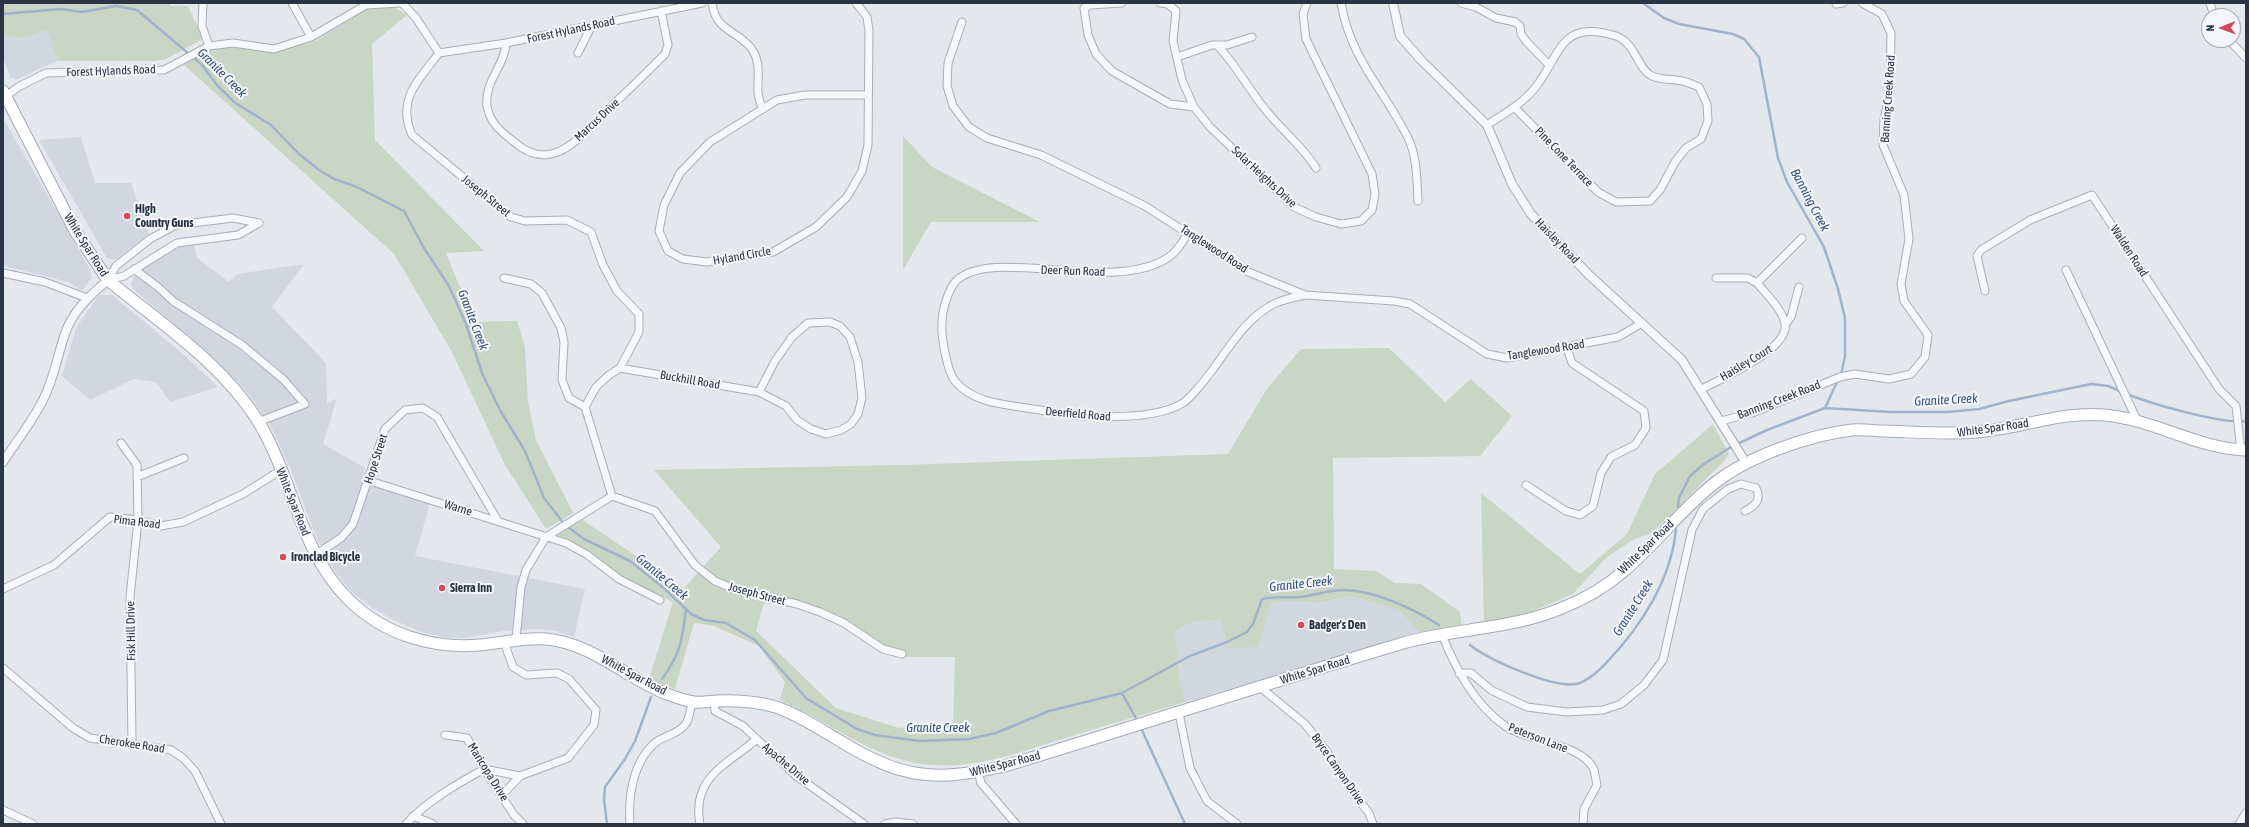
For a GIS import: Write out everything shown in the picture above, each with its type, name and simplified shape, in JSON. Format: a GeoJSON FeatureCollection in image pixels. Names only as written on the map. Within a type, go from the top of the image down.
{"type":"FeatureCollection","features":[{"type":"Feature","properties":{"kind":"main road","name":"White Spar Road"},"geometry":{"type":"LineString","coordinates":[[4,94],[75,232],[108,280],[207,361],[232,386],[258,422],[281,470],[315,555],[347,599],[369,617],[405,637],[438,645],[477,645],[516,639],[548,639],[583,648],[610,662],[644,683],[692,702],[748,700],[778,708],[805,721],[862,755],[884,766],[903,772],[936,776],[978,772],[1004,766],[1404,642],[1515,623],[1546,615],[1595,592],[1624,571],[1683,511],[1717,481],[1746,464],[1792,445],[1853,430],[1951,434],[1987,431],[2075,415],[2102,414],[2136,420],[2215,445],[2243,450]]}},
{"type":"Feature","properties":{"kind":"street"},"geometry":{"type":"LineString","coordinates":[[203,3],[202,26],[209,46]]}},
{"type":"Feature","properties":{"kind":"street"},"geometry":{"type":"LineString","coordinates":[[292,3],[311,37]]}},
{"type":"Feature","properties":{"kind":"street"},"geometry":{"type":"LineString","coordinates":[[401,3],[416,18],[439,53]]}},
{"type":"Feature","properties":{"kind":"street","name":"Forest Hylands Road"},"geometry":{"type":"LineString","coordinates":[[4,94],[46,73],[164,70],[209,46],[233,43],[274,49],[311,37],[366,5],[401,3]]}},
{"type":"Feature","properties":{"kind":"street","name":"Forest Hylands Road"},"geometry":{"type":"LineString","coordinates":[[439,53],[506,43],[702,3]]}},
{"type":"Feature","properties":{"kind":"street"},"geometry":{"type":"LineString","coordinates":[[712,3],[717,21],[751,48],[760,67],[758,88],[759,103],[762,108]]}},
{"type":"Feature","properties":{"kind":"street"},"geometry":{"type":"LineString","coordinates":[[856,3],[867,18],[869,31],[868,95]]}},
{"type":"Feature","properties":{"kind":"street"},"geometry":{"type":"LineString","coordinates":[[1122,3],[1090,5],[1084,8],[1088,35],[1096,54],[1112,71],[1170,104],[1194,108]]}},
{"type":"Feature","properties":{"kind":"street","name":"Solar Heights Drive"},"geometry":{"type":"LineString","coordinates":[[1160,3],[1168,4],[1176,11],[1173,41],[1182,80],[1194,108],[1210,127],[1294,207],[1316,217],[1341,224],[1361,221],[1372,210],[1375,194],[1372,174],[1306,39],[1303,14],[1307,3]]}},
{"type":"Feature","properties":{"kind":"street"},"geometry":{"type":"LineString","coordinates":[[1341,3],[1351,42],[1368,75],[1384,97],[1409,141],[1416,171],[1418,201]]}},
{"type":"Feature","properties":{"kind":"street","name":"Haisley Road"},"geometry":{"type":"LineString","coordinates":[[1393,3],[1400,36],[1421,60],[1487,125],[1512,184],[1531,214],[1589,275],[1682,360],[1702,389],[1746,464]]}},
{"type":"Feature","properties":{"kind":"street"},"geometry":{"type":"LineString","coordinates":[[1461,3],[1476,7],[1496,18],[1515,22],[1520,26],[1521,34],[1526,41],[1549,65],[1535,88],[1515,108],[1487,125]]}},
{"type":"Feature","properties":{"kind":"street","name":"Banning Creek Road"},"geometry":{"type":"LineString","coordinates":[[1721,421],[1752,413],[1840,376],[1855,374],[1889,379],[1911,374],[1925,357],[1928,335],[1904,301],[1901,284],[1909,239],[1904,195],[1883,145],[1884,120],[1890,91],[1891,33],[1882,14],[1862,3]]}},
{"type":"Feature","properties":{"kind":"street","name":"Marcus Drive"},"geometry":{"type":"LineString","coordinates":[[506,43],[506,54],[491,79],[487,92],[489,116],[496,127],[522,148],[533,153],[555,153],[574,143],[666,54],[668,45],[661,11]]}},
{"type":"Feature","properties":{"kind":"street","name":"Tanglewood Road"},"geometry":{"type":"LineString","coordinates":[[962,22],[948,63],[947,86],[953,106],[969,127],[987,138],[1041,156],[1138,202],[1188,233],[1224,259],[1246,271],[1305,294],[1394,301],[1410,304],[1487,354],[1507,358],[1567,348],[1618,337],[1642,323]]}},
{"type":"Feature","properties":{"kind":"street"},"geometry":{"type":"LineString","coordinates":[[578,53],[592,25]]}},
{"type":"Feature","properties":{"kind":"street","name":"Pine Cone Terrace"},"geometry":{"type":"LineString","coordinates":[[1515,108],[1598,192],[1616,202],[1650,201],[1660,190],[1675,162],[1686,148],[1701,139],[1708,121],[1707,104],[1699,87],[1684,81],[1651,76],[1639,62],[1633,48],[1617,37],[1578,32],[1562,42],[1549,65]]}},
{"type":"Feature","properties":{"kind":"street"},"geometry":{"type":"LineString","coordinates":[[1177,57],[1217,45],[1228,45],[1252,37]]}},
{"type":"Feature","properties":{"kind":"street"},"geometry":{"type":"LineString","coordinates":[[1217,45],[1229,58],[1269,114],[1306,152],[1316,168]]}},
{"type":"Feature","properties":{"kind":"street"},"geometry":{"type":"LineString","coordinates":[[2237,48],[2246,58]]}},
{"type":"Feature","properties":{"kind":"street","name":"Joseph Street"},"geometry":{"type":"LineString","coordinates":[[439,53],[413,88],[406,107],[407,124],[412,135],[511,217],[525,221],[567,220],[591,232],[603,265],[617,291],[639,314],[639,332],[620,368],[609,375],[596,387],[585,407]]}},
{"type":"Feature","properties":{"kind":"street","name":"Hyland Circle"},"geometry":{"type":"LineString","coordinates":[[868,95],[868,145],[862,172],[847,197],[816,227],[773,252],[707,262],[683,259],[668,251],[659,231],[664,205],[680,173],[710,142],[762,108],[777,100],[791,96],[868,95]]}},
{"type":"Feature","properties":{"kind":"street","name":"Walden Road"},"geometry":{"type":"LineString","coordinates":[[1985,291],[1977,256],[1981,250],[2030,220],[2092,195],[2219,389],[2236,406],[2243,450]]}},
{"type":"Feature","properties":{"kind":"street"},"geometry":{"type":"LineString","coordinates":[[3,462],[42,402],[53,378],[65,333],[88,298],[108,280],[116,266],[150,239],[176,225],[233,218],[259,223],[238,235],[177,244],[124,276],[108,280]]}},
{"type":"Feature","properties":{"kind":"street","name":"Deer Run Road"},"geometry":{"type":"LineString","coordinates":[[951,289],[957,280],[968,275],[994,268],[1097,273],[1144,269],[1169,257],[1179,247],[1188,233]]}},
{"type":"Feature","properties":{"kind":"street"},"geometry":{"type":"LineString","coordinates":[[1757,283],[1802,238]]}},
{"type":"Feature","properties":{"kind":"street"},"geometry":{"type":"LineString","coordinates":[[134,269],[158,287],[173,301],[242,345],[284,380],[305,404],[258,422]]}},
{"type":"Feature","properties":{"kind":"street"},"geometry":{"type":"LineString","coordinates":[[2066,270],[2136,420]]}},
{"type":"Feature","properties":{"kind":"street"},"geometry":{"type":"LineString","coordinates":[[3,273],[45,282],[88,298]]}},
{"type":"Feature","properties":{"kind":"street"},"geometry":{"type":"LineString","coordinates":[[504,278],[532,284],[542,293],[561,328],[564,342],[562,380],[569,398],[585,407],[612,496],[546,537],[526,570],[520,587],[516,639]]}},
{"type":"Feature","properties":{"kind":"street"},"geometry":{"type":"LineString","coordinates":[[1716,278],[1748,278],[1757,283],[1775,304],[1786,325]]}},
{"type":"Feature","properties":{"kind":"street","name":"Haisley Court"},"geometry":{"type":"LineString","coordinates":[[1702,389],[1758,358],[1776,345],[1791,317],[1799,287]]}},
{"type":"Feature","properties":{"kind":"street","name":"Deerfield Road"},"geometry":{"type":"LineString","coordinates":[[951,289],[941,326],[950,374],[963,390],[981,399],[1044,411],[1109,417],[1159,412],[1183,403],[1203,382],[1251,320],[1275,304],[1305,294]]}},
{"type":"Feature","properties":{"kind":"street","name":"Buckhill Road"},"geometry":{"type":"LineString","coordinates":[[620,368],[759,392],[786,406],[797,420],[811,429],[826,434],[841,430],[851,424],[858,414],[862,398],[858,362],[850,337],[840,326],[830,322],[808,323],[792,337],[775,361],[759,392]]}},
{"type":"Feature","properties":{"kind":"street"},"geometry":{"type":"LineString","coordinates":[[1526,486],[1566,511],[1580,515],[1593,506],[1601,473],[1611,457],[1635,445],[1646,428],[1644,411],[1572,363],[1567,348]]}},
{"type":"Feature","properties":{"kind":"street","name":"Hope Street"},"geometry":{"type":"LineString","coordinates":[[315,555],[341,538],[353,524],[370,480],[386,430],[405,410],[423,408],[437,417],[498,521]]}},
{"type":"Feature","properties":{"kind":"street","name":"Fisk Hill Drive"},"geometry":{"type":"LineString","coordinates":[[121,443],[137,465],[138,520],[130,597],[134,731],[132,743]]}},
{"type":"Feature","properties":{"kind":"street"},"geometry":{"type":"LineString","coordinates":[[137,476],[184,458]]}},
{"type":"Feature","properties":{"kind":"street","name":"Pima Road"},"geometry":{"type":"LineString","coordinates":[[3,590],[54,565],[110,517],[138,520],[161,526],[183,522],[243,494],[281,470]]}},
{"type":"Feature","properties":{"kind":"street","name":"Warne"},"geometry":{"type":"LineString","coordinates":[[370,480],[566,543],[586,554],[619,579],[660,600]]}},
{"type":"Feature","properties":{"kind":"street"},"geometry":{"type":"LineString","coordinates":[[1459,673],[1471,673],[1491,690],[1527,707],[1567,712],[1603,710],[1621,704],[1644,685],[1663,660],[1692,530],[1703,508],[1728,489],[1741,484],[1756,488],[1759,494],[1758,501],[1753,507],[1745,511]]}},
{"type":"Feature","properties":{"kind":"street","name":"Joseph Street"},"geometry":{"type":"LineString","coordinates":[[612,496],[655,511],[695,565],[715,581],[734,589],[797,604],[820,612],[844,623],[883,649],[902,654]]}},
{"type":"Feature","properties":{"kind":"street","name":"Peterson Lane"},"geometry":{"type":"LineString","coordinates":[[1442,635],[1459,673],[1487,710],[1506,727],[1579,754],[1593,769],[1597,785],[1584,809],[1583,824]]}},
{"type":"Feature","properties":{"kind":"street"},"geometry":{"type":"LineString","coordinates":[[502,795],[520,776],[568,758],[594,725],[596,710],[569,679],[557,673],[526,675],[512,667],[504,642]]}},
{"type":"Feature","properties":{"kind":"street","name":"Cherokee Road"},"geometry":{"type":"LineString","coordinates":[[3,668],[73,728],[90,738],[132,743],[171,750],[183,758],[195,772],[220,824]]}},
{"type":"Feature","properties":{"kind":"street","name":"Bryce Canyon Drive"},"geometry":{"type":"LineString","coordinates":[[1260,687],[1305,724],[1326,749],[1357,798],[1369,813],[1373,824]]}},
{"type":"Feature","properties":{"kind":"street","name":"Apache Drive"},"geometry":{"type":"LineString","coordinates":[[714,701],[714,711],[743,726],[795,775],[864,824]]}},
{"type":"Feature","properties":{"kind":"street"},"geometry":{"type":"LineString","coordinates":[[630,824],[633,778],[642,760],[656,741],[683,728],[690,720],[692,702]]}},
{"type":"Feature","properties":{"kind":"street"},"geometry":{"type":"LineString","coordinates":[[1179,713],[1190,768],[1207,801],[1237,824]]}},
{"type":"Feature","properties":{"kind":"street","name":"Maricopa Drive"},"geometry":{"type":"LineString","coordinates":[[445,735],[467,738],[484,769],[514,815],[523,824]]}},
{"type":"Feature","properties":{"kind":"street"},"geometry":{"type":"LineString","coordinates":[[700,824],[698,801],[706,783],[731,757],[757,739]]}},
{"type":"Feature","properties":{"kind":"street"},"geometry":{"type":"LineString","coordinates":[[406,824],[413,816],[449,790],[484,769],[520,776]]}},
{"type":"Feature","properties":{"kind":"street"},"geometry":{"type":"LineString","coordinates":[[978,772],[981,783],[1016,824]]}},
{"type":"Feature","properties":{"kind":"street"},"geometry":{"type":"LineString","coordinates":[[3,810],[33,824]]}},
{"type":"Feature","properties":{"kind":"street"},"geometry":{"type":"LineString","coordinates":[[2239,824],[2246,814]]}},
{"type":"Feature","properties":{"kind":"street"},"geometry":{"type":"LineString","coordinates":[[413,816],[433,824]]}},
{"type":"Feature","properties":{"kind":"street"},"geometry":{"type":"LineString","coordinates":[[885,824],[896,822],[914,824]]}},
{"type":"Feature","properties":{"kind":"shaded area"},"geometry":{"type":"Polygon","coordinates":[[[47,30],[58,61],[18,79],[11,78],[3,58],[3,36],[22,38],[47,30]]]}},
{"type":"Feature","properties":{"kind":"shaded area"},"geometry":{"type":"Polygon","coordinates":[[[3,118],[91,271],[91,279],[82,291],[68,282],[5,266],[3,263],[3,118]]]}},
{"type":"Feature","properties":{"kind":"shaded area"},"geometry":{"type":"Polygon","coordinates":[[[81,137],[95,183],[131,183],[149,234],[115,260],[107,258],[39,140],[81,137]]]}},
{"type":"Feature","properties":{"kind":"shaded area"},"geometry":{"type":"Polygon","coordinates":[[[193,243],[197,258],[229,282],[237,274],[304,264],[272,307],[326,363],[327,404],[337,398],[323,444],[365,468],[363,482],[430,503],[415,556],[585,589],[574,637],[556,631],[536,629],[504,631],[464,638],[444,637],[421,632],[396,621],[372,608],[352,592],[334,570],[316,536],[290,468],[272,429],[251,397],[225,369],[133,289],[131,284],[134,276],[172,248],[193,243]]]}},
{"type":"Feature","properties":{"kind":"shaded area"},"geometry":{"type":"Polygon","coordinates":[[[99,295],[112,295],[184,355],[218,387],[170,402],[156,382],[134,379],[90,400],[62,376],[76,328],[99,295]]]}},
{"type":"Feature","properties":{"kind":"shaded area"},"geometry":{"type":"Polygon","coordinates":[[[1351,596],[1399,610],[1420,633],[1185,702],[1180,680],[1175,631],[1193,622],[1222,619],[1271,603],[1289,601],[1318,603],[1351,596]]]}},
{"type":"Feature","properties":{"kind":"green space"},"geometry":{"type":"Polygon","coordinates":[[[3,3],[170,3],[170,6],[188,6],[203,39],[166,59],[155,61],[58,61],[47,30],[22,38],[3,36],[3,3]]]}},
{"type":"Feature","properties":{"kind":"green space"},"geometry":{"type":"Polygon","coordinates":[[[383,7],[396,8],[407,15],[372,44],[375,140],[484,251],[446,253],[474,322],[517,321],[525,347],[528,402],[536,440],[573,513],[546,529],[505,465],[452,352],[394,254],[184,65],[208,49],[229,47],[273,52],[315,41],[367,9],[383,7]]]}},
{"type":"Feature","properties":{"kind":"green space"},"geometry":{"type":"Polygon","coordinates":[[[903,136],[932,167],[1040,222],[931,222],[903,270],[903,136]]]}},
{"type":"Feature","properties":{"kind":"green space"},"geometry":{"type":"Polygon","coordinates":[[[1389,348],[1445,402],[1471,379],[1512,416],[1480,456],[1333,458],[1334,569],[1376,571],[1395,583],[1421,584],[1460,612],[1462,627],[1420,633],[1399,610],[1351,596],[1318,603],[1289,601],[1271,603],[1258,647],[1228,648],[1221,619],[1193,622],[1175,631],[1180,680],[1185,702],[990,760],[970,764],[931,765],[911,762],[894,757],[860,743],[780,700],[785,682],[759,646],[714,626],[694,623],[675,689],[649,679],[673,602],[619,576],[554,536],[581,519],[684,588],[721,547],[654,470],[902,465],[1228,454],[1266,390],[1301,349],[1389,348]],[[764,603],[756,631],[836,708],[899,728],[953,725],[955,657],[902,657],[880,652],[842,625],[797,608],[764,603]]]}},
{"type":"Feature","properties":{"kind":"green space"},"geometry":{"type":"Polygon","coordinates":[[[1713,424],[1729,454],[1726,459],[1652,533],[1634,539],[1606,558],[1573,594],[1531,612],[1484,623],[1481,493],[1580,574],[1627,534],[1655,474],[1713,424]]]}},
{"type":"Feature","properties":{"kind":"waterway","name":"Banning Creek"},"geometry":{"type":"LineString","coordinates":[[1643,3],[1664,18],[1679,24],[1733,34],[1744,39],[1759,57],[1778,158],[1787,182],[1824,247],[1838,289],[1845,318],[1845,356],[1841,375]]}},
{"type":"Feature","properties":{"kind":"waterway","name":"Granite Creek"},"geometry":{"type":"LineString","coordinates":[[3,14],[61,9],[82,12],[116,6],[137,10],[202,65],[217,85],[234,102],[271,125],[298,153],[319,170],[334,179],[357,187],[404,211],[424,248],[449,286],[466,324],[482,373],[500,410],[525,451],[544,498],[565,525],[584,539],[630,561],[665,589],[691,614],[704,620],[726,623],[755,640],[806,698],[857,729],[875,735],[920,741],[969,739],[996,733],[1049,711],[1122,693],[1190,656],[1227,642],[1247,632],[1253,624],[1262,599],[1267,598],[1304,596],[1336,590],[1354,591],[1379,596],[1392,601],[1439,625]]}},
{"type":"Feature","properties":{"kind":"waterway","name":"Banning Creek"},"geometry":{"type":"LineString","coordinates":[[1825,408],[1838,380]]}},
{"type":"Feature","properties":{"kind":"waterway","name":"Granite Creek"},"geometry":{"type":"LineString","coordinates":[[1678,507],[1679,498],[1690,476],[1704,464],[1731,447],[1767,430],[1825,408],[1891,412],[1948,412],[1979,409],[2009,401],[2091,384],[2108,386],[2122,392]]}},
{"type":"Feature","properties":{"kind":"waterway","name":"Granite Creek"},"geometry":{"type":"LineString","coordinates":[[2127,394],[2152,403],[2204,417],[2221,420],[2246,421]]}},
{"type":"Feature","properties":{"kind":"waterway","name":"Granite Creek"},"geometry":{"type":"LineString","coordinates":[[1470,645],[1491,658],[1521,672],[1552,682],[1576,684],[1585,681],[1594,675],[1621,647],[1653,600],[1662,583],[1668,565],[1676,528]]}},
{"type":"Feature","properties":{"kind":"waterway"},"geometry":{"type":"LineString","coordinates":[[662,679],[680,646],[686,610]]}},
{"type":"Feature","properties":{"kind":"waterway"},"geometry":{"type":"LineString","coordinates":[[1122,693],[1138,722]]}},
{"type":"Feature","properties":{"kind":"waterway"},"geometry":{"type":"LineString","coordinates":[[607,824],[604,799],[605,787],[625,759],[635,741],[651,697]]}},
{"type":"Feature","properties":{"kind":"waterway"},"geometry":{"type":"LineString","coordinates":[[1140,726],[1185,824]]}},
{"type":"Feature","properties":{"kind":"place","name":"High Country Guns"},"geometry":{"type":"Point","coordinates":[127,216]}},
{"type":"Feature","properties":{"kind":"place","name":"Ironclad Bicycle"},"geometry":{"type":"Point","coordinates":[283,557]}},
{"type":"Feature","properties":{"kind":"place","name":"Sierra Inn"},"geometry":{"type":"Point","coordinates":[442,588]}},
{"type":"Feature","properties":{"kind":"place","name":"Badger's Den"},"geometry":{"type":"Point","coordinates":[1301,625]}}]}
